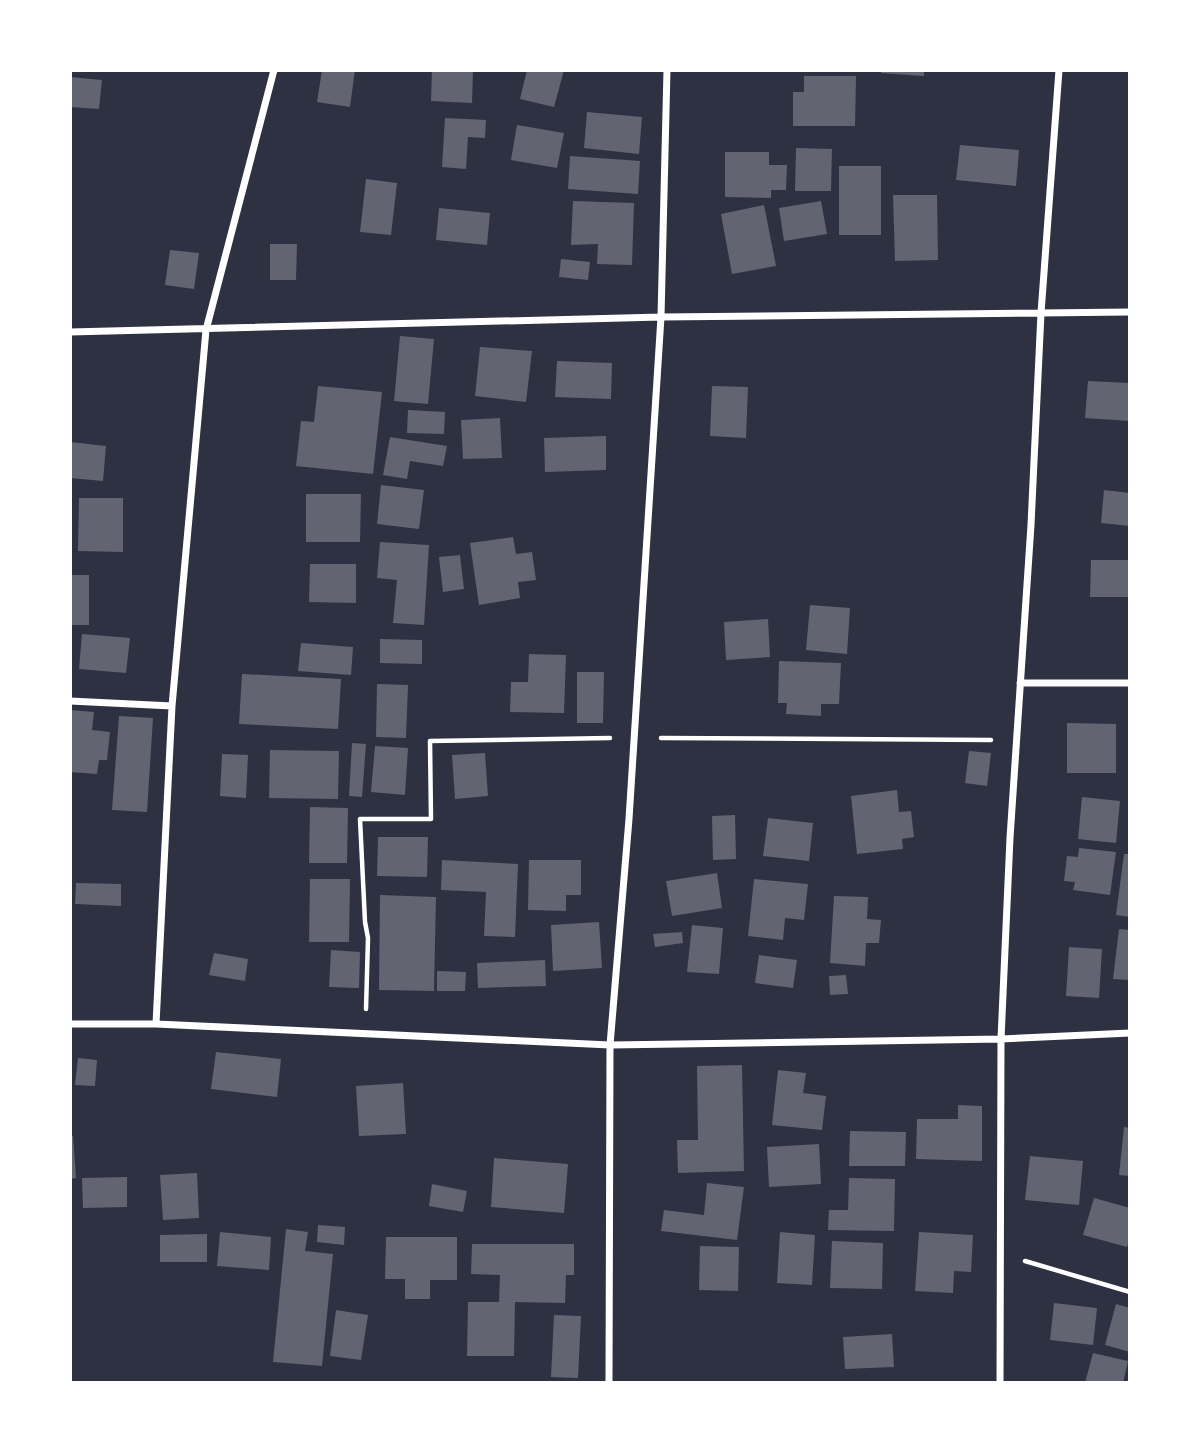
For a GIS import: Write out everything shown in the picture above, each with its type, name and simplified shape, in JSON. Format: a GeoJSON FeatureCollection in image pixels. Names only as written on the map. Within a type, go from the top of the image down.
{"type":"FeatureCollection","features":[{"type":"Feature","properties":{"kind":"street"},"geometry":{"type":"LineString","coordinates":[[156,1024],[172,706],[206,330],[274,70]]}},
{"type":"Feature","properties":{"kind":"street"},"geometry":{"type":"LineString","coordinates":[[609,1383],[610,1045],[634,738],[661,317],[667,70]]}},
{"type":"Feature","properties":{"kind":"street"},"geometry":{"type":"LineString","coordinates":[[1000,1383],[1001,1039],[1041,313],[1059,70]]}},
{"type":"Feature","properties":{"kind":"street"},"geometry":{"type":"LineString","coordinates":[[70,332],[661,317],[1130,312]]}},
{"type":"Feature","properties":{"kind":"street"},"geometry":{"type":"LineString","coordinates":[[1020,683],[1130,683]]}},
{"type":"Feature","properties":{"kind":"street"},"geometry":{"type":"LineString","coordinates":[[70,701],[172,706]]}},
{"type":"Feature","properties":{"kind":"street"},"geometry":{"type":"LineString","coordinates":[[70,1024],[156,1024],[610,1045],[1001,1039],[1130,1033]]}},
{"type":"Feature","properties":{"kind":"path"},"geometry":{"type":"LineString","coordinates":[[366,1034],[368,937],[360,819],[430,820],[430,741],[634,738],[860,741],[1017,739]]}},
{"type":"Feature","properties":{"kind":"path"},"geometry":{"type":"LineString","coordinates":[[1001,1254],[1130,1292]]}},
{"type":"Feature","properties":{"kind":"building"},"geometry":{"type":"Polygon","coordinates":[[[322,70],[355,70],[350,107],[317,102],[322,70]]]}},
{"type":"Feature","properties":{"kind":"building"},"geometry":{"type":"Polygon","coordinates":[[[432,70],[473,70],[472,103],[431,101],[432,70]]]}},
{"type":"Feature","properties":{"kind":"building"},"geometry":{"type":"Polygon","coordinates":[[[527,70],[564,70],[554,107],[520,99],[527,70]]]}},
{"type":"Feature","properties":{"kind":"building"},"geometry":{"type":"Polygon","coordinates":[[[881,70],[924,70],[924,76],[881,73],[881,70]]]}},
{"type":"Feature","properties":{"kind":"building"},"geometry":{"type":"Polygon","coordinates":[[[804,76],[856,76],[855,126],[793,126],[793,92],[804,92],[804,76]]]}},
{"type":"Feature","properties":{"kind":"building"},"geometry":{"type":"Polygon","coordinates":[[[70,77],[102,80],[99,109],[70,107],[70,77]]]}},
{"type":"Feature","properties":{"kind":"building"},"geometry":{"type":"Polygon","coordinates":[[[587,112],[642,117],[639,154],[584,148],[587,112]]]}},
{"type":"Feature","properties":{"kind":"building"},"geometry":{"type":"Polygon","coordinates":[[[445,118],[486,120],[485,138],[468,137],[466,169],[442,167],[445,118]]]}},
{"type":"Feature","properties":{"kind":"building"},"geometry":{"type":"Polygon","coordinates":[[[517,125],[564,133],[557,168],[511,160],[517,125]]]}},
{"type":"Feature","properties":{"kind":"building"},"geometry":{"type":"Polygon","coordinates":[[[960,145],[1019,150],[1016,186],[956,180],[960,145]]]}},
{"type":"Feature","properties":{"kind":"building"},"geometry":{"type":"Polygon","coordinates":[[[796,148],[832,149],[831,191],[795,191],[796,148]]]}},
{"type":"Feature","properties":{"kind":"building"},"geometry":{"type":"Polygon","coordinates":[[[725,152],[769,152],[769,165],[787,165],[786,190],[771,190],[771,198],[725,197],[725,152]]]}},
{"type":"Feature","properties":{"kind":"building"},"geometry":{"type":"Polygon","coordinates":[[[570,156],[640,161],[638,194],[568,189],[570,156]]]}},
{"type":"Feature","properties":{"kind":"building"},"geometry":{"type":"Polygon","coordinates":[[[839,166],[881,166],[881,235],[839,235],[839,166]]]}},
{"type":"Feature","properties":{"kind":"building"},"geometry":{"type":"Polygon","coordinates":[[[366,179],[397,183],[391,235],[360,232],[366,179]]]}},
{"type":"Feature","properties":{"kind":"building"},"geometry":{"type":"Polygon","coordinates":[[[893,195],[937,195],[938,260],[895,261],[893,195]]]}},
{"type":"Feature","properties":{"kind":"building"},"geometry":{"type":"Polygon","coordinates":[[[573,201],[634,203],[632,265],[597,264],[598,244],[571,245],[573,201]]]}},
{"type":"Feature","properties":{"kind":"building"},"geometry":{"type":"Polygon","coordinates":[[[821,201],[827,234],[784,241],[779,208],[821,201]]]}},
{"type":"Feature","properties":{"kind":"building"},"geometry":{"type":"Polygon","coordinates":[[[764,205],[776,266],[732,274],[721,214],[764,205]]]}},
{"type":"Feature","properties":{"kind":"building"},"geometry":{"type":"Polygon","coordinates":[[[439,208],[490,213],[487,245],[436,240],[439,208]]]}},
{"type":"Feature","properties":{"kind":"building"},"geometry":{"type":"Polygon","coordinates":[[[270,244],[297,244],[296,280],[270,280],[270,244]]]}},
{"type":"Feature","properties":{"kind":"building"},"geometry":{"type":"Polygon","coordinates":[[[170,250],[199,253],[194,289],[165,285],[170,250]]]}},
{"type":"Feature","properties":{"kind":"building"},"geometry":{"type":"Polygon","coordinates":[[[561,259],[590,262],[588,280],[559,277],[561,259]]]}},
{"type":"Feature","properties":{"kind":"building"},"geometry":{"type":"Polygon","coordinates":[[[400,336],[434,339],[428,404],[394,401],[400,336]]]}},
{"type":"Feature","properties":{"kind":"building"},"geometry":{"type":"Polygon","coordinates":[[[480,347],[532,351],[526,402],[475,396],[480,347]]]}},
{"type":"Feature","properties":{"kind":"building"},"geometry":{"type":"Polygon","coordinates":[[[557,361],[612,363],[611,399],[555,397],[557,361]]]}},
{"type":"Feature","properties":{"kind":"building"},"geometry":{"type":"Polygon","coordinates":[[[1088,381],[1130,383],[1130,421],[1085,418],[1088,381]]]}},
{"type":"Feature","properties":{"kind":"building"},"geometry":{"type":"Polygon","coordinates":[[[318,386],[382,392],[373,474],[296,466],[301,421],[314,422],[318,386]]]}},
{"type":"Feature","properties":{"kind":"building"},"geometry":{"type":"Polygon","coordinates":[[[712,386],[748,387],[746,438],[710,436],[712,386]]]}},
{"type":"Feature","properties":{"kind":"building"},"geometry":{"type":"Polygon","coordinates":[[[408,410],[445,412],[444,434],[407,433],[408,410]]]}},
{"type":"Feature","properties":{"kind":"building"},"geometry":{"type":"Polygon","coordinates":[[[500,418],[502,458],[463,459],[461,420],[500,418]]]}},
{"type":"Feature","properties":{"kind":"building"},"geometry":{"type":"Polygon","coordinates":[[[606,436],[606,470],[545,472],[544,438],[606,436]]]}},
{"type":"Feature","properties":{"kind":"building"},"geometry":{"type":"Polygon","coordinates":[[[390,437],[447,446],[443,466],[410,461],[407,479],[383,475],[390,437]]]}},
{"type":"Feature","properties":{"kind":"building"},"geometry":{"type":"Polygon","coordinates":[[[70,442],[106,446],[103,481],[70,478],[70,442]]]}},
{"type":"Feature","properties":{"kind":"building"},"geometry":{"type":"Polygon","coordinates":[[[381,485],[424,490],[419,529],[377,524],[381,485]]]}},
{"type":"Feature","properties":{"kind":"building"},"geometry":{"type":"Polygon","coordinates":[[[1104,490],[1130,493],[1130,526],[1101,523],[1104,490]]]}},
{"type":"Feature","properties":{"kind":"building"},"geometry":{"type":"Polygon","coordinates":[[[306,494],[361,494],[360,542],[306,542],[306,494]]]}},
{"type":"Feature","properties":{"kind":"building"},"geometry":{"type":"Polygon","coordinates":[[[79,498],[123,498],[123,552],[78,551],[79,498]]]}},
{"type":"Feature","properties":{"kind":"building"},"geometry":{"type":"Polygon","coordinates":[[[513,537],[516,554],[532,552],[536,580],[518,582],[520,598],[479,605],[470,543],[513,537]]]}},
{"type":"Feature","properties":{"kind":"building"},"geometry":{"type":"Polygon","coordinates":[[[380,542],[429,545],[424,625],[393,623],[397,580],[377,578],[380,542]]]}},
{"type":"Feature","properties":{"kind":"building"},"geometry":{"type":"Polygon","coordinates":[[[460,555],[464,589],[443,592],[439,557],[460,555]]]}},
{"type":"Feature","properties":{"kind":"building"},"geometry":{"type":"Polygon","coordinates":[[[1091,560],[1130,560],[1130,597],[1090,597],[1091,560]]]}},
{"type":"Feature","properties":{"kind":"building"},"geometry":{"type":"Polygon","coordinates":[[[310,564],[356,564],[356,603],[309,602],[310,564]]]}},
{"type":"Feature","properties":{"kind":"building"},"geometry":{"type":"Polygon","coordinates":[[[72,575],[89,575],[89,625],[72,625],[72,575]]]}},
{"type":"Feature","properties":{"kind":"building"},"geometry":{"type":"Polygon","coordinates":[[[810,605],[850,608],[847,654],[806,650],[810,605]]]}},
{"type":"Feature","properties":{"kind":"building"},"geometry":{"type":"Polygon","coordinates":[[[768,619],[770,657],[726,660],[724,622],[768,619]]]}},
{"type":"Feature","properties":{"kind":"building"},"geometry":{"type":"Polygon","coordinates":[[[82,634],[130,638],[126,673],[79,669],[82,634]]]}},
{"type":"Feature","properties":{"kind":"building"},"geometry":{"type":"Polygon","coordinates":[[[380,639],[422,640],[422,664],[380,663],[380,639]]]}},
{"type":"Feature","properties":{"kind":"building"},"geometry":{"type":"Polygon","coordinates":[[[301,643],[353,647],[351,675],[298,671],[301,643]]]}},
{"type":"Feature","properties":{"kind":"building"},"geometry":{"type":"Polygon","coordinates":[[[529,654],[566,655],[564,713],[510,712],[511,682],[528,682],[529,654]]]}},
{"type":"Feature","properties":{"kind":"building"},"geometry":{"type":"Polygon","coordinates":[[[779,661],[841,663],[839,704],[821,704],[821,716],[786,714],[787,703],[778,703],[779,661]]]}},
{"type":"Feature","properties":{"kind":"building"},"geometry":{"type":"Polygon","coordinates":[[[577,672],[604,672],[603,723],[577,723],[577,672]]]}},
{"type":"Feature","properties":{"kind":"building"},"geometry":{"type":"Polygon","coordinates":[[[242,674],[341,679],[338,729],[239,724],[242,674]]]}},
{"type":"Feature","properties":{"kind":"building"},"geometry":{"type":"Polygon","coordinates":[[[377,684],[408,685],[406,738],[376,737],[377,684]]]}},
{"type":"Feature","properties":{"kind":"building"},"geometry":{"type":"Polygon","coordinates":[[[70,710],[94,712],[92,730],[110,732],[107,760],[99,760],[97,774],[70,772],[70,710]]]}},
{"type":"Feature","properties":{"kind":"building"},"geometry":{"type":"Polygon","coordinates":[[[119,716],[153,718],[147,812],[112,810],[119,716]]]}},
{"type":"Feature","properties":{"kind":"building"},"geometry":{"type":"Polygon","coordinates":[[[1067,723],[1116,724],[1116,773],[1067,773],[1067,723]]]}},
{"type":"Feature","properties":{"kind":"building"},"geometry":{"type":"Polygon","coordinates":[[[352,743],[366,744],[362,797],[349,796],[352,743]]]}},
{"type":"Feature","properties":{"kind":"building"},"geometry":{"type":"Polygon","coordinates":[[[375,746],[408,748],[405,795],[371,792],[375,746]]]}},
{"type":"Feature","properties":{"kind":"building"},"geometry":{"type":"Polygon","coordinates":[[[270,750],[339,751],[338,799],[269,798],[270,750]]]}},
{"type":"Feature","properties":{"kind":"building"},"geometry":{"type":"Polygon","coordinates":[[[969,751],[991,753],[987,786],[965,783],[969,751]]]}},
{"type":"Feature","properties":{"kind":"building"},"geometry":{"type":"Polygon","coordinates":[[[485,753],[488,796],[455,799],[452,755],[485,753]]]}},
{"type":"Feature","properties":{"kind":"building"},"geometry":{"type":"Polygon","coordinates":[[[222,754],[248,755],[246,798],[220,796],[222,754]]]}},
{"type":"Feature","properties":{"kind":"building"},"geometry":{"type":"Polygon","coordinates":[[[897,790],[899,812],[911,811],[914,837],[902,839],[903,849],[857,854],[851,796],[897,790]]]}},
{"type":"Feature","properties":{"kind":"building"},"geometry":{"type":"Polygon","coordinates":[[[1082,797],[1120,801],[1116,843],[1078,839],[1082,797]]]}},
{"type":"Feature","properties":{"kind":"building"},"geometry":{"type":"Polygon","coordinates":[[[310,807],[348,808],[347,863],[309,863],[310,807]]]}},
{"type":"Feature","properties":{"kind":"building"},"geometry":{"type":"Polygon","coordinates":[[[735,815],[736,859],[713,860],[712,816],[735,815]]]}},
{"type":"Feature","properties":{"kind":"building"},"geometry":{"type":"Polygon","coordinates":[[[768,818],[813,823],[809,861],[763,856],[768,818]]]}},
{"type":"Feature","properties":{"kind":"building"},"geometry":{"type":"Polygon","coordinates":[[[378,837],[428,837],[427,877],[377,876],[378,837]]]}},
{"type":"Feature","properties":{"kind":"building"},"geometry":{"type":"Polygon","coordinates":[[[1079,848],[1116,852],[1110,895],[1073,890],[1075,882],[1064,881],[1067,856],[1078,857],[1079,848]]]}},
{"type":"Feature","properties":{"kind":"building"},"geometry":{"type":"Polygon","coordinates":[[[1124,854],[1130,854],[1130,917],[1116,915],[1124,854]]]}},
{"type":"Feature","properties":{"kind":"building"},"geometry":{"type":"Polygon","coordinates":[[[442,860],[518,864],[515,937],[484,936],[486,892],[441,890],[442,860]]]}},
{"type":"Feature","properties":{"kind":"building"},"geometry":{"type":"Polygon","coordinates":[[[529,860],[581,860],[581,895],[566,895],[566,911],[528,910],[529,860]]]}},
{"type":"Feature","properties":{"kind":"building"},"geometry":{"type":"Polygon","coordinates":[[[717,873],[722,908],[672,916],[666,881],[717,873]]]}},
{"type":"Feature","properties":{"kind":"building"},"geometry":{"type":"Polygon","coordinates":[[[310,879],[350,879],[349,942],[309,942],[310,879]]]}},
{"type":"Feature","properties":{"kind":"building"},"geometry":{"type":"Polygon","coordinates":[[[754,879],[808,884],[804,920],[785,918],[783,940],[748,936],[754,879]]]}},
{"type":"Feature","properties":{"kind":"building"},"geometry":{"type":"Polygon","coordinates":[[[76,883],[121,884],[121,906],[75,904],[76,883]]]}},
{"type":"Feature","properties":{"kind":"building"},"geometry":{"type":"Polygon","coordinates":[[[380,895],[436,897],[434,991],[379,990],[380,895]]]}},
{"type":"Feature","properties":{"kind":"building"},"geometry":{"type":"Polygon","coordinates":[[[834,896],[868,897],[867,919],[881,920],[879,943],[866,943],[865,966],[830,963],[834,896]]]}},
{"type":"Feature","properties":{"kind":"building"},"geometry":{"type":"Polygon","coordinates":[[[599,922],[602,968],[553,971],[551,925],[599,922]]]}},
{"type":"Feature","properties":{"kind":"building"},"geometry":{"type":"Polygon","coordinates":[[[692,925],[723,928],[719,974],[687,972],[692,925]]]}},
{"type":"Feature","properties":{"kind":"building"},"geometry":{"type":"Polygon","coordinates":[[[1119,929],[1130,930],[1130,980],[1113,979],[1119,929]]]}},
{"type":"Feature","properties":{"kind":"building"},"geometry":{"type":"Polygon","coordinates":[[[682,932],[683,943],[655,947],[653,934],[682,932]]]}},
{"type":"Feature","properties":{"kind":"building"},"geometry":{"type":"Polygon","coordinates":[[[1069,947],[1102,949],[1099,998],[1066,996],[1069,947]]]}},
{"type":"Feature","properties":{"kind":"building"},"geometry":{"type":"Polygon","coordinates":[[[331,950],[360,952],[359,988],[329,987],[331,950]]]}},
{"type":"Feature","properties":{"kind":"building"},"geometry":{"type":"Polygon","coordinates":[[[214,953],[248,959],[245,981],[209,975],[214,953]]]}},
{"type":"Feature","properties":{"kind":"building"},"geometry":{"type":"Polygon","coordinates":[[[759,955],[797,960],[793,988],[755,983],[759,955]]]}},
{"type":"Feature","properties":{"kind":"building"},"geometry":{"type":"Polygon","coordinates":[[[545,960],[546,986],[478,988],[477,963],[545,960]]]}},
{"type":"Feature","properties":{"kind":"building"},"geometry":{"type":"Polygon","coordinates":[[[437,971],[466,972],[465,991],[437,991],[437,971]]]}},
{"type":"Feature","properties":{"kind":"building"},"geometry":{"type":"Polygon","coordinates":[[[846,975],[848,994],[830,995],[829,976],[846,975]]]}},
{"type":"Feature","properties":{"kind":"building"},"geometry":{"type":"Polygon","coordinates":[[[216,1052],[281,1059],[277,1097],[211,1089],[216,1052]]]}},
{"type":"Feature","properties":{"kind":"building"},"geometry":{"type":"Polygon","coordinates":[[[78,1058],[97,1060],[95,1086],[75,1085],[78,1058]]]}},
{"type":"Feature","properties":{"kind":"building"},"geometry":{"type":"Polygon","coordinates":[[[742,1065],[744,1171],[678,1173],[677,1140],[698,1140],[697,1066],[742,1065]]]}},
{"type":"Feature","properties":{"kind":"building"},"geometry":{"type":"Polygon","coordinates":[[[778,1070],[806,1073],[803,1093],[826,1096],[822,1130],[772,1125],[778,1070]]]}},
{"type":"Feature","properties":{"kind":"building"},"geometry":{"type":"Polygon","coordinates":[[[403,1083],[406,1134],[359,1136],[356,1086],[403,1083]]]}},
{"type":"Feature","properties":{"kind":"building"},"geometry":{"type":"Polygon","coordinates":[[[958,1105],[982,1106],[982,1161],[916,1159],[917,1119],[958,1119],[958,1105]]]}},
{"type":"Feature","properties":{"kind":"building"},"geometry":{"type":"Polygon","coordinates":[[[1124,1127],[1130,1128],[1130,1176],[1119,1175],[1124,1127]]]}},
{"type":"Feature","properties":{"kind":"building"},"geometry":{"type":"Polygon","coordinates":[[[850,1131],[906,1132],[905,1166],[849,1166],[850,1131]]]}},
{"type":"Feature","properties":{"kind":"building"},"geometry":{"type":"Polygon","coordinates":[[[70,1136],[73,1136],[76,1178],[70,1179],[70,1136]]]}},
{"type":"Feature","properties":{"kind":"building"},"geometry":{"type":"Polygon","coordinates":[[[819,1144],[821,1184],[769,1187],[767,1147],[819,1144]]]}},
{"type":"Feature","properties":{"kind":"building"},"geometry":{"type":"Polygon","coordinates":[[[1030,1156],[1083,1161],[1079,1205],[1025,1200],[1030,1156]]]}},
{"type":"Feature","properties":{"kind":"building"},"geometry":{"type":"Polygon","coordinates":[[[494,1158],[568,1164],[564,1213],[491,1207],[494,1158]]]}},
{"type":"Feature","properties":{"kind":"building"},"geometry":{"type":"Polygon","coordinates":[[[197,1173],[199,1218],[163,1220],[160,1175],[197,1173]]]}},
{"type":"Feature","properties":{"kind":"building"},"geometry":{"type":"Polygon","coordinates":[[[127,1177],[127,1207],[83,1208],[82,1178],[127,1177]]]}},
{"type":"Feature","properties":{"kind":"building"},"geometry":{"type":"Polygon","coordinates":[[[849,1178],[895,1179],[894,1231],[828,1230],[829,1210],[848,1210],[849,1178]]]}},
{"type":"Feature","properties":{"kind":"building"},"geometry":{"type":"Polygon","coordinates":[[[707,1183],[744,1187],[737,1240],[661,1231],[664,1210],[704,1215],[707,1183]]]}},
{"type":"Feature","properties":{"kind":"building"},"geometry":{"type":"Polygon","coordinates":[[[432,1184],[467,1191],[463,1212],[429,1206],[432,1184]]]}},
{"type":"Feature","properties":{"kind":"building"},"geometry":{"type":"Polygon","coordinates":[[[1094,1198],[1130,1208],[1130,1239],[1127,1247],[1083,1235],[1094,1198]]]}},
{"type":"Feature","properties":{"kind":"building"},"geometry":{"type":"Polygon","coordinates":[[[318,1225],[345,1227],[344,1245],[317,1242],[318,1225]]]}},
{"type":"Feature","properties":{"kind":"building"},"geometry":{"type":"Polygon","coordinates":[[[286,1229],[308,1232],[305,1251],[333,1254],[322,1366],[273,1362],[286,1229]]]}},
{"type":"Feature","properties":{"kind":"building"},"geometry":{"type":"Polygon","coordinates":[[[220,1232],[271,1237],[269,1270],[217,1266],[220,1232]]]}},
{"type":"Feature","properties":{"kind":"building"},"geometry":{"type":"Polygon","coordinates":[[[780,1232],[815,1235],[812,1285],[777,1283],[780,1232]]]}},
{"type":"Feature","properties":{"kind":"building"},"geometry":{"type":"Polygon","coordinates":[[[919,1232],[973,1235],[971,1272],[954,1271],[953,1293],[915,1291],[919,1232]]]}},
{"type":"Feature","properties":{"kind":"building"},"geometry":{"type":"Polygon","coordinates":[[[207,1234],[207,1262],[160,1262],[160,1235],[207,1234]]]}},
{"type":"Feature","properties":{"kind":"building"},"geometry":{"type":"Polygon","coordinates":[[[386,1237],[457,1237],[457,1280],[430,1280],[430,1299],[405,1299],[405,1279],[385,1279],[386,1237]]]}},
{"type":"Feature","properties":{"kind":"building"},"geometry":{"type":"Polygon","coordinates":[[[832,1241],[883,1243],[882,1289],[830,1288],[832,1241]]]}},
{"type":"Feature","properties":{"kind":"building"},"geometry":{"type":"Polygon","coordinates":[[[472,1244],[574,1244],[574,1275],[566,1275],[565,1303],[515,1302],[514,1356],[467,1356],[468,1302],[499,1302],[500,1275],[471,1274],[472,1244]]]}},
{"type":"Feature","properties":{"kind":"building"},"geometry":{"type":"Polygon","coordinates":[[[700,1246],[739,1247],[738,1291],[699,1290],[700,1246]]]}},
{"type":"Feature","properties":{"kind":"building"},"geometry":{"type":"Polygon","coordinates":[[[1054,1303],[1097,1308],[1093,1345],[1050,1340],[1054,1303]]]}},
{"type":"Feature","properties":{"kind":"building"},"geometry":{"type":"Polygon","coordinates":[[[1116,1304],[1130,1308],[1130,1352],[1105,1345],[1116,1304]]]}},
{"type":"Feature","properties":{"kind":"building"},"geometry":{"type":"Polygon","coordinates":[[[336,1310],[368,1315],[361,1360],[330,1356],[336,1310]]]}},
{"type":"Feature","properties":{"kind":"building"},"geometry":{"type":"Polygon","coordinates":[[[554,1315],[581,1316],[578,1378],[551,1377],[554,1315]]]}},
{"type":"Feature","properties":{"kind":"building"},"geometry":{"type":"Polygon","coordinates":[[[892,1334],[894,1367],[845,1369],[843,1337],[892,1334]]]}},
{"type":"Feature","properties":{"kind":"building"},"geometry":{"type":"Polygon","coordinates":[[[1093,1353],[1128,1361],[1123,1383],[1085,1383],[1093,1353]]]}}]}
